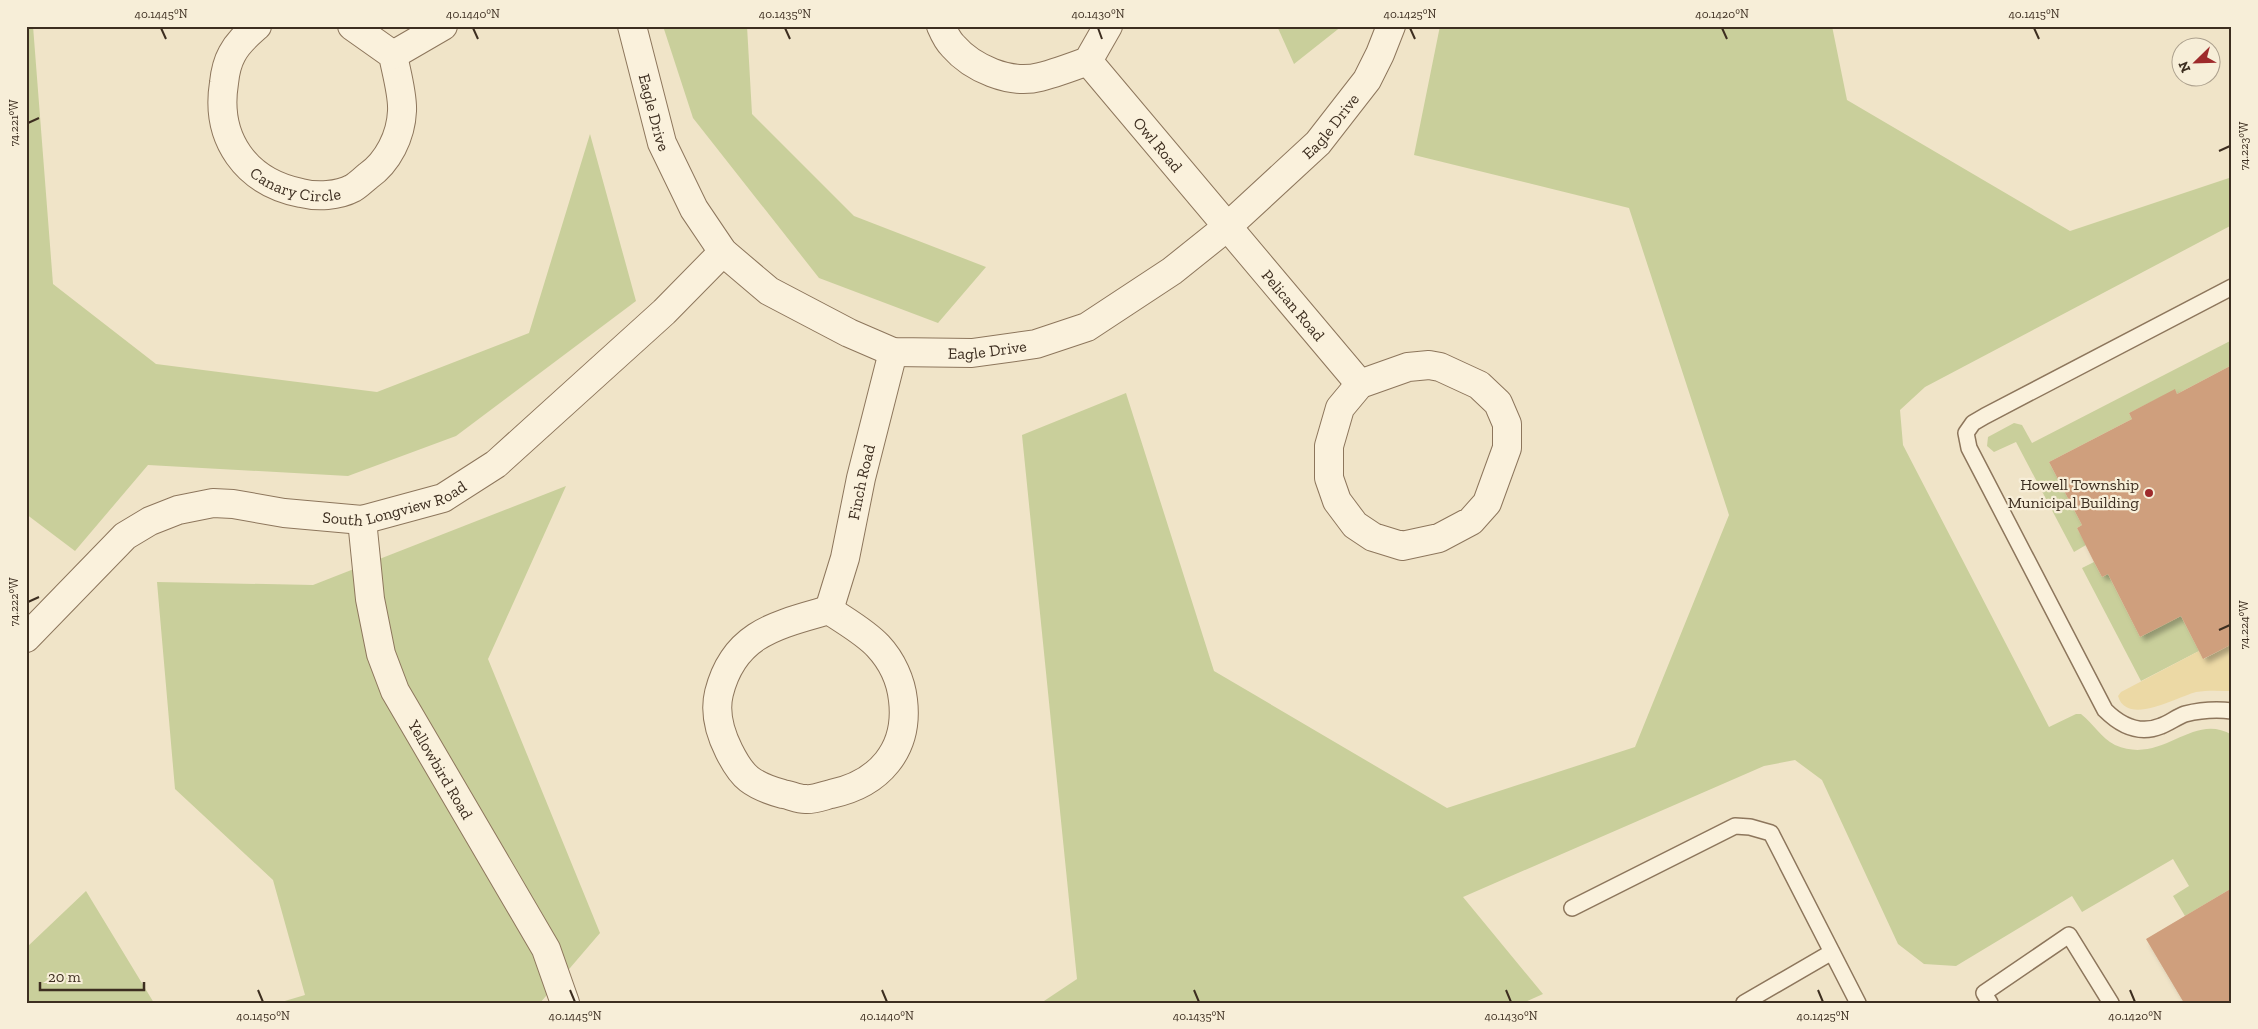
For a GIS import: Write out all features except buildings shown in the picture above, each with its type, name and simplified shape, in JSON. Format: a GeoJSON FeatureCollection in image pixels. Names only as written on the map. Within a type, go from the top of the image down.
{"type":"FeatureCollection","features":[{"type":"Feature","properties":{"kind":"street","name":"Canary Circle"},"geometry":{"type":"LineString","coordinates":[[258,26],[241,40],[232,53],[226,68],[221,97],[223,120],[232,147],[245,164],[266,181],[292,191],[310,195],[337,194],[353,188],[378,169],[396,140],[402,110],[393,55]]}},
{"type":"Feature","properties":{"kind":"street"},"geometry":{"type":"LineString","coordinates":[[352,26],[393,55],[443,26]]}},
{"type":"Feature","properties":{"kind":"street","name":"Eagle Drive"},"geometry":{"type":"LineString","coordinates":[[632,26],[662,143],[694,209],[723,252],[769,291],[849,333],[893,352],[972,353],[1036,344],[1087,327],[1172,271],[1227,227],[1318,143],[1367,80],[1391,26]]}},
{"type":"Feature","properties":{"kind":"street"},"geometry":{"type":"LineString","coordinates":[[941,26],[952,45],[970,62],[991,72],[1020,78],[1038,78],[1088,61],[1108,26]]}},
{"type":"Feature","properties":{"kind":"street","name":"Owl Road"},"geometry":{"type":"LineString","coordinates":[[1088,61],[1227,227]]}},
{"type":"Feature","properties":{"kind":"street","name":"Pelican Road"},"geometry":{"type":"LineString","coordinates":[[1227,227],[1360,384]]}},
{"type":"Feature","properties":{"kind":"street","name":"South Longview Road"},"geometry":{"type":"LineString","coordinates":[[26,638],[126,536],[150,521],[178,510],[213,503],[233,504],[284,513],[362,520],[442,498],[471,482],[496,464],[664,312],[723,252]]}},
{"type":"Feature","properties":{"kind":"street","name":"Finch Road"},"geometry":{"type":"LineString","coordinates":[[829,610],[845,558],[861,478],[893,352]]}},
{"type":"Feature","properties":{"kind":"street"},"geometry":{"type":"LineString","coordinates":[[1429,365],[1440,367],[1479,385],[1498,403],[1507,424],[1507,448],[1487,503],[1471,521],[1439,538],[1402,546],[1373,537],[1355,526],[1337,500],[1329,478],[1329,446],[1340,408],[1360,384],[1408,368],[1429,365]]}},
{"type":"Feature","properties":{"kind":"street","name":"Yellowbird Road"},"geometry":{"type":"LineString","coordinates":[[362,520],[370,599],[381,654],[395,690],[546,949],[565,1003]]}},
{"type":"Feature","properties":{"kind":"street"},"geometry":{"type":"LineString","coordinates":[[829,610],[878,646],[895,670],[902,686],[905,716],[901,740],[890,758],[872,778],[851,790],[806,800],[772,790],[749,779],[737,766],[723,740],[719,727],[717,700],[723,678],[737,653],[759,633],[776,625],[829,610]]}},
{"type":"Feature","properties":{"kind":"lane"},"geometry":{"type":"LineString","coordinates":[[2232,287],[1985,416],[1973,423],[1966,433],[1969,448],[2105,710],[2124,726],[2148,729],[2159,727],[2183,715],[2201,711],[2232,711]]}},
{"type":"Feature","properties":{"kind":"lane"},"geometry":{"type":"LineString","coordinates":[[1572,908],[1735,826],[1750,827],[1771,833],[1858,1003]]}},
{"type":"Feature","properties":{"kind":"lane"},"geometry":{"type":"LineString","coordinates":[[1990,1003],[1984,993],[2069,935],[2093,970],[2111,1003]]}},
{"type":"Feature","properties":{"kind":"lane"},"geometry":{"type":"LineString","coordinates":[[1744,1003],[1832,952]]}},
{"type":"Feature","properties":{"kind":"green space"},"geometry":{"type":"Polygon","coordinates":[[[26,26],[33,26],[53,284],[156,364],[377,392],[529,333],[590,134],[636,301],[456,436],[348,476],[148,465],[75,551],[26,514],[26,26]]]}},
{"type":"Feature","properties":{"kind":"green space"},"geometry":{"type":"Polygon","coordinates":[[[663,26],[747,26],[752,114],[854,216],[986,267],[938,323],[819,278],[693,118],[663,26]]]}},
{"type":"Feature","properties":{"kind":"green space"},"geometry":{"type":"Polygon","coordinates":[[[1277,26],[1342,26],[1294,64],[1277,26]]]}},
{"type":"Feature","properties":{"kind":"green space"},"geometry":{"type":"Polygon","coordinates":[[[1440,26],[1832,26],[1847,100],[2070,231],[2232,177],[2232,225],[1925,387],[1900,410],[1903,445],[2049,727],[2076,714],[2081,714],[2110,742],[2132,750],[2148,749],[2163,745],[2204,729],[2217,729],[2232,735],[2232,888],[2185,916],[2173,896],[2189,886],[2173,859],[2082,912],[2072,896],[1956,966],[1924,964],[1898,944],[1822,780],[1795,760],[1764,766],[1463,897],[1543,994],[1523,1003],[1041,1003],[1077,979],[1022,435],[1126,393],[1214,671],[1447,808],[1635,747],[1729,515],[1629,208],[1414,155],[1440,26]]]}},
{"type":"Feature","properties":{"kind":"green space"},"geometry":{"type":"Polygon","coordinates":[[[2232,340],[2232,365],[2177,394],[2175,390],[2129,413],[2132,419],[2049,462],[2082,525],[2077,528],[2086,545],[2074,552],[2016,442],[1994,452],[1987,446],[1988,437],[2014,423],[2022,425],[2032,443],[2232,340]]]}},
{"type":"Feature","properties":{"kind":"green space"},"geometry":{"type":"Polygon","coordinates":[[[566,486],[488,659],[600,933],[540,1003],[278,1003],[305,995],[273,880],[175,789],[157,582],[313,585],[566,486]]]}},
{"type":"Feature","properties":{"kind":"green space"},"geometry":{"type":"Polygon","coordinates":[[[2094,562],[2102,577],[2108,574],[2140,637],[2181,616],[2199,651],[2141,681],[2082,568],[2094,562]]]}},
{"type":"Feature","properties":{"kind":"green space"},"geometry":{"type":"Polygon","coordinates":[[[86,891],[154,1003],[26,1003],[26,948],[86,891]]]}},
{"type":"Feature","properties":{"kind":"sand"},"geometry":{"type":"Polygon","coordinates":[[[2232,644],[2232,691],[2196,692],[2154,707],[2142,709],[2132,709],[2123,705],[2118,696],[2121,692],[2199,651],[2204,659],[2232,644]]]}},
{"type":"Feature","properties":{"kind":"place","name":"Howell Township Municipal Building"},"geometry":{"type":"Point","coordinates":[2149,493]}}]}
